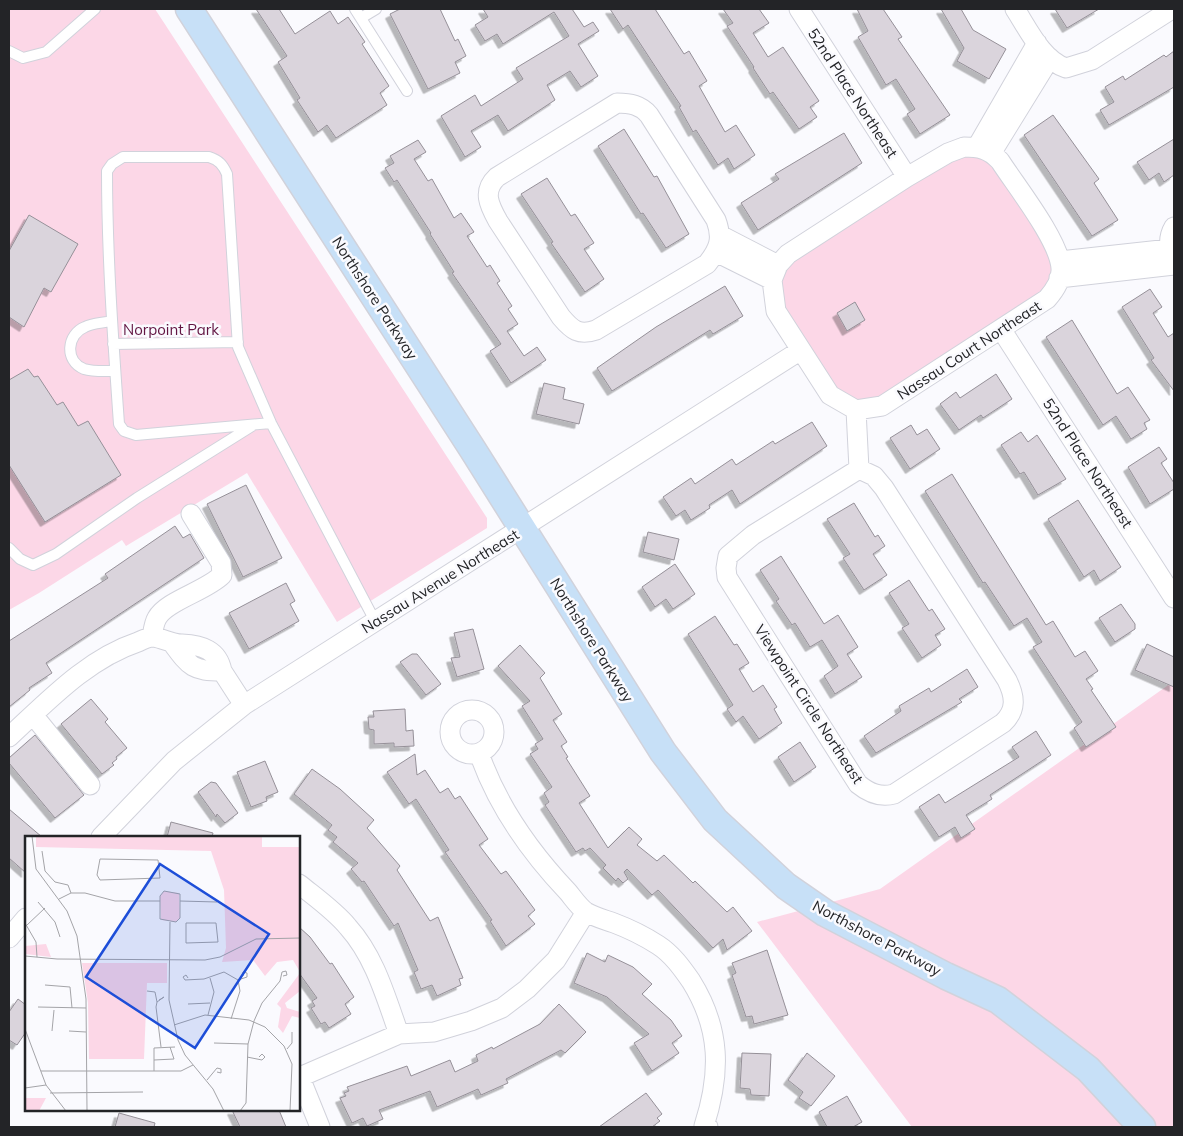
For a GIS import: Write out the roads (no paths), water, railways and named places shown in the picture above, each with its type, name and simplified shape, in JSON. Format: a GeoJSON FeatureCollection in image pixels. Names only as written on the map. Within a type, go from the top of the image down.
{"type":"FeatureCollection","features":[{"type":"Feature","properties":{"kind":"street","name":"Northshore Parkway"},"geometry":{"type":"LineString","coordinates":[[189,9],[664,752],[716,820],[749,854],[786,886],[825,913],[946,976],[998,1000],[1088,1070],[1142,1127]]}},
{"type":"Feature","properties":{"kind":"street","name":"52nd Place Northeast"},"geometry":{"type":"LineString","coordinates":[[799,9],[907,177]]}},
{"type":"Feature","properties":{"kind":"street"},"geometry":{"type":"LineString","coordinates":[[1015,9],[1037,43],[1050,58],[1066,68],[1078,66],[1092,60],[1172,9]]}},
{"type":"Feature","properties":{"kind":"street"},"geometry":{"type":"LineString","coordinates":[[985,150],[1037,43]]}},
{"type":"Feature","properties":{"kind":"street"},"geometry":{"type":"LineString","coordinates":[[985,150],[1050,58]]}},
{"type":"Feature","properties":{"kind":"street"},"geometry":{"type":"LineString","coordinates":[[617,102],[631,104],[644,109],[649,115],[716,220],[718,243],[707,264],[596,330],[580,333],[573,331],[561,318],[498,221],[489,205],[488,190],[497,177],[610,105],[617,102]]}},
{"type":"Feature","properties":{"kind":"street"},"geometry":{"type":"LineString","coordinates":[[859,469],[856,410],[830,395],[776,311],[775,273],[788,254],[948,152],[964,147],[985,150],[1055,246],[1060,270],[1173,259],[1170,237],[1174,227]]}},
{"type":"Feature","properties":{"kind":"street"},"geometry":{"type":"LineString","coordinates":[[718,243],[775,273]]}},
{"type":"Feature","properties":{"kind":"street","name":"Nassau Court Northeast"},"geometry":{"type":"LineString","coordinates":[[856,410],[882,406],[1047,299],[1054,291],[1060,270]]}},
{"type":"Feature","properties":{"kind":"street","name":"52nd Place Northeast"},"geometry":{"type":"LineString","coordinates":[[1001,329],[1174,598]]}},
{"type":"Feature","properties":{"kind":"street","name":"Nassau Avenue Northeast"},"geometry":{"type":"LineString","coordinates":[[101,836],[174,761],[244,705],[801,350]]}},
{"type":"Feature","properties":{"kind":"street","name":"Viewpoint Circle Northeast"},"geometry":{"type":"LineString","coordinates":[[859,469],[874,476],[884,488],[1007,680],[1014,700],[1009,717],[1002,723],[894,794],[886,796],[872,794],[858,784],[727,577],[726,568],[728,556],[753,535],[859,469]]}},
{"type":"Feature","properties":{"kind":"street"},"geometry":{"type":"LineString","coordinates":[[152,637],[156,619],[164,609],[212,584],[222,575],[221,563],[191,514]]}},
{"type":"Feature","properties":{"kind":"street"},"geometry":{"type":"LineString","coordinates":[[9,737],[92,664],[111,652],[152,637],[173,644],[187,664],[194,668],[201,671],[222,671],[244,705]]}},
{"type":"Feature","properties":{"kind":"street"},"geometry":{"type":"LineString","coordinates":[[33,714],[90,785]]}},
{"type":"Feature","properties":{"kind":"street"},"geometry":{"type":"LineString","coordinates":[[479,753],[487,778],[511,818],[547,870],[586,912],[633,930],[660,946],[681,966],[694,986],[705,1008],[716,1052],[716,1078],[705,1127]]}},
{"type":"Feature","properties":{"kind":"street"},"geometry":{"type":"LineString","coordinates":[[300,885],[348,926],[366,951],[378,977],[399,1034]]}},
{"type":"Feature","properties":{"kind":"street"},"geometry":{"type":"LineString","coordinates":[[320,1127],[300,1076],[399,1034],[434,1032],[471,1021],[502,1008],[527,989],[556,960],[586,912]]}},
{"type":"Feature","properties":{"kind":"street"},"geometry":{"type":"LineString","coordinates":[[9,938],[25,919]]}},
{"type":"Feature","properties":{"kind":"lane"},"geometry":{"type":"LineString","coordinates":[[9,51],[23,58],[46,52],[96,9]]}},
{"type":"Feature","properties":{"kind":"lane"},"geometry":{"type":"LineString","coordinates":[[355,9],[407,91]]}},
{"type":"Feature","properties":{"kind":"lane"},"geometry":{"type":"LineString","coordinates":[[361,18],[376,9]]}},
{"type":"Feature","properties":{"kind":"lane"},"geometry":{"type":"LineString","coordinates":[[271,423],[130,434],[119,424],[111,321],[107,171],[112,164],[123,157],[209,157],[216,160],[227,174],[238,342],[245,364],[271,423],[375,622]]}},
{"type":"Feature","properties":{"kind":"lane"},"geometry":{"type":"LineString","coordinates":[[111,321],[84,327],[72,336],[69,347],[74,360],[82,368],[93,371],[115,371]]}},
{"type":"Feature","properties":{"kind":"lane"},"geometry":{"type":"LineString","coordinates":[[113,344],[238,342]]}},
{"type":"Feature","properties":{"kind":"lane"},"geometry":{"type":"LineString","coordinates":[[9,548],[20,559],[33,565],[56,554],[138,498],[255,425]]}},
{"type":"Feature","properties":{"kind":"park label","name":"Norpoint Park"},"geometry":{"type":"Point","coordinates":[171,329]}}]}
